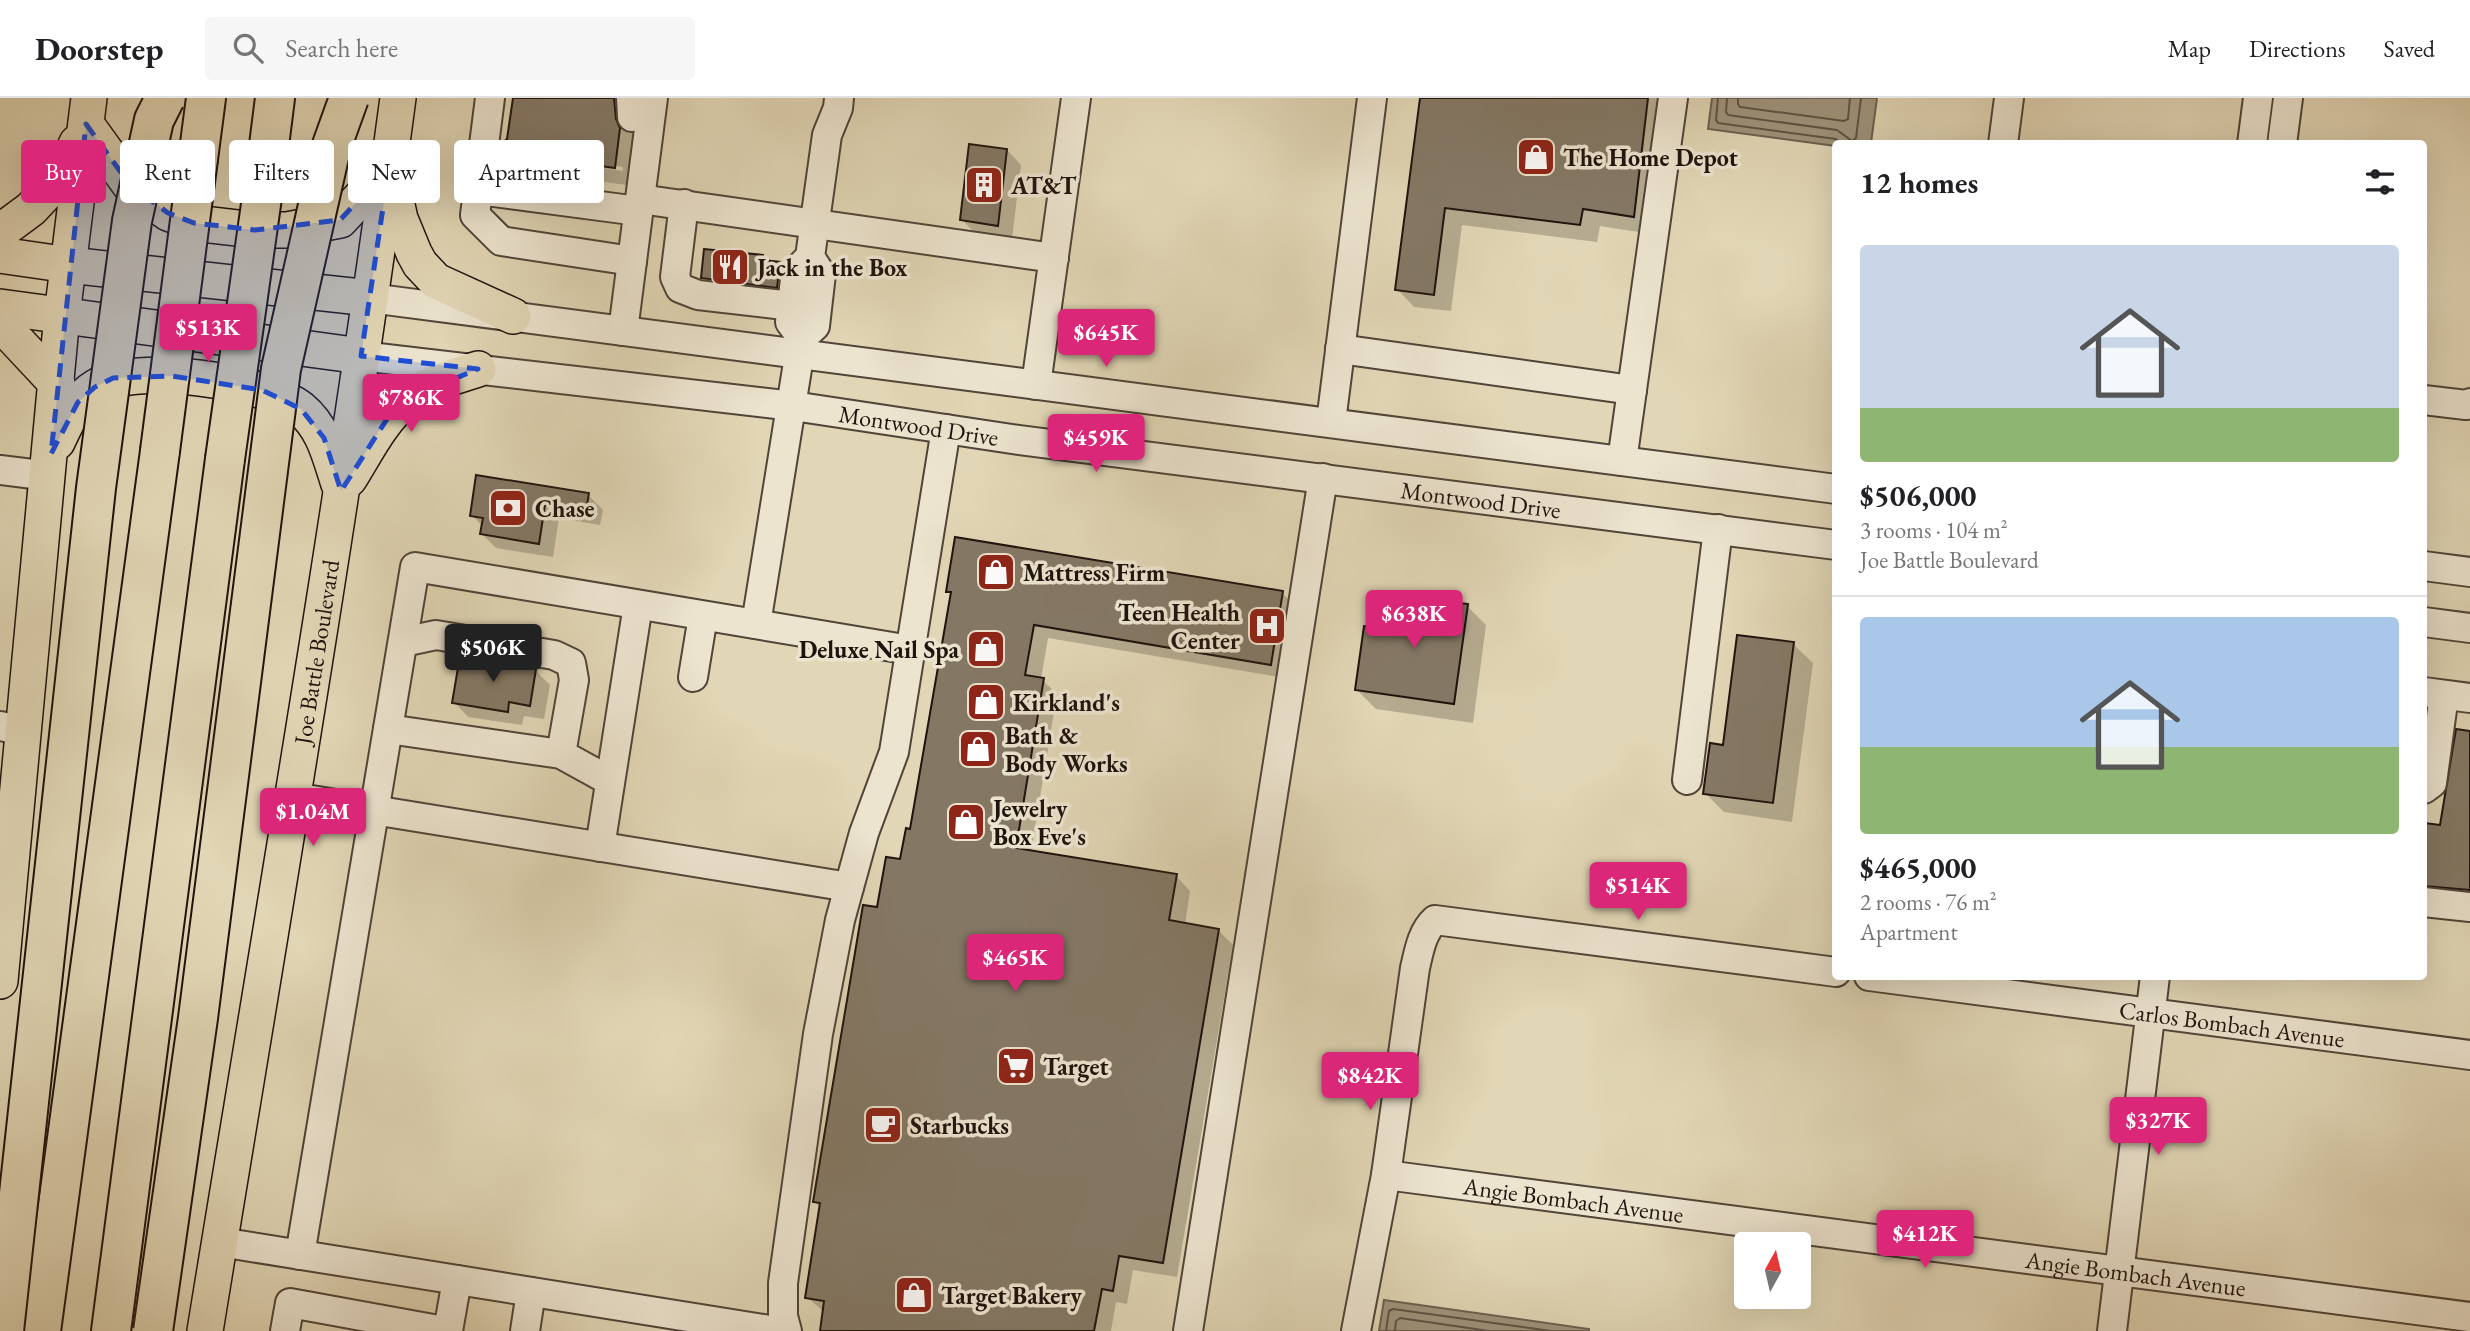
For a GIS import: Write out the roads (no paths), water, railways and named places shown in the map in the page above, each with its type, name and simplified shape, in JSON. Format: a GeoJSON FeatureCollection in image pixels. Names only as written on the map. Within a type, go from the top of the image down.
{"type":"FeatureCollection","features":[{"type":"Feature","properties":{"kind":"highway"},"geometry":{"type":"LineString","coordinates":[[4,1331],[96,488],[132,221],[154,120],[165,98]]}},
{"type":"Feature","properties":{"kind":"highway"},"geometry":{"type":"LineString","coordinates":[[41,1331],[206,98]]}},
{"type":"Feature","properties":{"kind":"highway"},"geometry":{"type":"LineString","coordinates":[[111,1331],[275,98]]}},
{"type":"Feature","properties":{"kind":"highway"},"geometry":{"type":"LineString","coordinates":[[153,1331],[200,1004],[281,369],[331,148],[349,98]]}},
{"type":"Feature","properties":{"kind":"main road","name":"Joe Battle Boulevard"},"geometry":{"type":"LineString","coordinates":[[393,140],[398,98]]}},
{"type":"Feature","properties":{"kind":"main road"},"geometry":{"type":"LineString","coordinates":[[88,111],[130,185],[168,213],[194,223],[255,230],[287,230],[340,220],[356,203]]}},
{"type":"Feature","properties":{"kind":"main road"},"geometry":{"type":"LineString","coordinates":[[0,232],[30,209],[61,177],[88,111]]}},
{"type":"Feature","properties":{"kind":"main road"},"geometry":{"type":"LineString","coordinates":[[0,981],[12,728],[50,465],[62,316],[88,111]]}},
{"type":"Feature","properties":{"kind":"main road","name":"Joe Battle Boulevard"},"geometry":{"type":"LineString","coordinates":[[205,1331],[293,797],[384,203]]}},
{"type":"Feature","properties":{"kind":"main road"},"geometry":{"type":"LineString","coordinates":[[397,203],[400,219],[420,264],[436,281],[513,316]]}},
{"type":"Feature","properties":{"kind":"main road"},"geometry":{"type":"LineString","coordinates":[[0,255],[370,298]]}},
{"type":"Feature","properties":{"kind":"main road","name":"Montwood Drive"},"geometry":{"type":"LineString","coordinates":[[0,307],[361,356]]}},
{"type":"Feature","properties":{"kind":"main road"},"geometry":{"type":"LineString","coordinates":[[0,323],[57,383]]}},
{"type":"Feature","properties":{"kind":"main road"},"geometry":{"type":"LineString","coordinates":[[341,491],[387,419],[408,398],[439,382],[478,369]]}},
{"type":"Feature","properties":{"kind":"main road"},"geometry":{"type":"LineString","coordinates":[[50,465],[78,402],[95,387],[113,378],[172,376],[262,390],[301,409],[324,438],[341,491]]}},
{"type":"Feature","properties":{"kind":"street"},"geometry":{"type":"LineString","coordinates":[[485,140],[490,98]]}},
{"type":"Feature","properties":{"kind":"street"},"geometry":{"type":"LineString","coordinates":[[633,206],[653,98]]}},
{"type":"Feature","properties":{"kind":"street"},"geometry":{"type":"LineString","coordinates":[[801,346],[790,322],[796,271],[810,257],[827,135],[838,108],[839,98]]}},
{"type":"Feature","properties":{"kind":"street"},"geometry":{"type":"LineString","coordinates":[[1036,385],[1076,98]]}},
{"type":"Feature","properties":{"kind":"street"},"geometry":{"type":"LineString","coordinates":[[1331,422],[1372,98]]}},
{"type":"Feature","properties":{"kind":"street"},"geometry":{"type":"LineString","coordinates":[[1622,461],[1673,98]]}},
{"type":"Feature","properties":{"kind":"street"},"geometry":{"type":"LineString","coordinates":[[2004,140],[2009,98]]}},
{"type":"Feature","properties":{"kind":"street"},"geometry":{"type":"LineString","coordinates":[[2253,140],[2258,98]]}},
{"type":"Feature","properties":{"kind":"street"},"geometry":{"type":"LineString","coordinates":[[2283,140],[2288,98]]}},
{"type":"Feature","properties":{"kind":"street"},"geometry":{"type":"LineString","coordinates":[[623,331],[632,261],[634,104]]}},
{"type":"Feature","properties":{"kind":"street"},"geometry":{"type":"LineString","coordinates":[[476,203],[475,215],[502,241],[632,261]]}},
{"type":"Feature","properties":{"kind":"street"},"geometry":{"type":"LineString","coordinates":[[604,203],[633,206],[684,204],[1054,258]]}},
{"type":"Feature","properties":{"kind":"street"},"geometry":{"type":"LineString","coordinates":[[684,204],[675,277],[680,288],[698,295],[792,306]]}},
{"type":"Feature","properties":{"kind":"street"},"geometry":{"type":"LineString","coordinates":[[756,624],[801,346],[815,326],[821,274],[810,257]]}},
{"type":"Feature","properties":{"kind":"street"},"geometry":{"type":"LineString","coordinates":[[370,298],[623,331],[801,346],[1036,385],[1832,488]]}},
{"type":"Feature","properties":{"kind":"street"},"geometry":{"type":"LineString","coordinates":[[1340,349],[1632,390]]}},
{"type":"Feature","properties":{"kind":"street","name":"Montwood Drive"},"geometry":{"type":"LineString","coordinates":[[361,356],[793,406],[946,429],[1832,544]]}},
{"type":"Feature","properties":{"kind":"street"},"geometry":{"type":"LineString","coordinates":[[2427,400],[2466,405],[2470,403]]}},
{"type":"Feature","properties":{"kind":"street"},"geometry":{"type":"LineString","coordinates":[[787,1331],[783,1315],[783,1283],[818,1034],[840,920],[864,833],[894,752],[946,429]]}},
{"type":"Feature","properties":{"kind":"street"},"geometry":{"type":"LineString","coordinates":[[0,470],[50,465]]}},
{"type":"Feature","properties":{"kind":"street"},"geometry":{"type":"LineString","coordinates":[[1188,1331],[1323,478]]}},
{"type":"Feature","properties":{"kind":"street"},"geometry":{"type":"LineString","coordinates":[[1687,780],[1718,529]]}},
{"type":"Feature","properties":{"kind":"street"},"geometry":{"type":"LineString","coordinates":[[2427,566],[2470,572]]}},
{"type":"Feature","properties":{"kind":"street"},"geometry":{"type":"LineString","coordinates":[[300,1255],[415,567],[910,650]]}},
{"type":"Feature","properties":{"kind":"street"},"geometry":{"type":"LineString","coordinates":[[600,847],[638,605]]}},
{"type":"Feature","properties":{"kind":"street"},"geometry":{"type":"LineString","coordinates":[[693,677],[703,615]]}},
{"type":"Feature","properties":{"kind":"street"},"geometry":{"type":"LineString","coordinates":[[2427,622],[2470,628]]}},
{"type":"Feature","properties":{"kind":"street"},"geometry":{"type":"LineString","coordinates":[[403,642],[436,635],[554,655],[571,663],[574,680],[561,754]]}},
{"type":"Feature","properties":{"kind":"street"},"geometry":{"type":"LineString","coordinates":[[2427,787],[2432,783],[2446,695]]}},
{"type":"Feature","properties":{"kind":"street"},"geometry":{"type":"LineString","coordinates":[[388,729],[561,754],[610,781]]}},
{"type":"Feature","properties":{"kind":"street"},"geometry":{"type":"LineString","coordinates":[[293,797],[849,887]]}},
{"type":"Feature","properties":{"kind":"street"},"geometry":{"type":"LineString","coordinates":[[2427,902],[2470,907]]}},
{"type":"Feature","properties":{"kind":"street"},"geometry":{"type":"LineString","coordinates":[[1356,1331],[1386,1175],[1415,968],[1428,926],[1435,920],[1832,971]]}},
{"type":"Feature","properties":{"kind":"street","name":"Carlos Bombach Avenue"},"geometry":{"type":"LineString","coordinates":[[1899,980],[2470,1055]]}},
{"type":"Feature","properties":{"kind":"street"},"geometry":{"type":"LineString","coordinates":[[2112,1331],[2154,980]]}},
{"type":"Feature","properties":{"kind":"street","name":"Angie Bombach Avenue"},"geometry":{"type":"LineString","coordinates":[[1386,1175],[2470,1317]]}},
{"type":"Feature","properties":{"kind":"street"},"geometry":{"type":"LineString","coordinates":[[220,1242],[776,1331]]}},
{"type":"Feature","properties":{"kind":"street"},"geometry":{"type":"LineString","coordinates":[[285,1331],[290,1303],[446,1331],[457,1280]]}},
{"type":"Feature","properties":{"kind":"street"},"geometry":{"type":"LineString","coordinates":[[525,1331],[531,1292]]}},
{"type":"Feature","properties":{"kind":"water"},"geometry":{"type":"Polygon","coordinates":[[[1712,98],[1877,98],[1871,140],[1832,140],[1832,145],[1708,129],[1712,98]]]}},
{"type":"Feature","properties":{"kind":"water"},"geometry":{"type":"Polygon","coordinates":[[[1384,1300],[1589,1329],[1589,1331],[1379,1331],[1384,1300]]]}},
{"type":"Feature","properties":{"kind":"place","name":"The Home Depot"},"geometry":{"type":"Point","coordinates":[1536,157]}},
{"type":"Feature","properties":{"kind":"place","name":"AT&T"},"geometry":{"type":"Point","coordinates":[984,185]}},
{"type":"Feature","properties":{"kind":"place","name":"Jack in the Box"},"geometry":{"type":"Point","coordinates":[730,267]}},
{"type":"Feature","properties":{"kind":"place","name":"Chase"},"geometry":{"type":"Point","coordinates":[508,508]}},
{"type":"Feature","properties":{"kind":"place","name":"Mattress Firm"},"geometry":{"type":"Point","coordinates":[996,572]}},
{"type":"Feature","properties":{"kind":"place","name":"Teen Health Center"},"geometry":{"type":"Point","coordinates":[1267,626]}},
{"type":"Feature","properties":{"kind":"place","name":"Deluxe Nail Spa"},"geometry":{"type":"Point","coordinates":[986,649]}},
{"type":"Feature","properties":{"kind":"place","name":"Kirkland's"},"geometry":{"type":"Point","coordinates":[986,702]}},
{"type":"Feature","properties":{"kind":"place","name":"Bath & Body Works"},"geometry":{"type":"Point","coordinates":[978,749]}},
{"type":"Feature","properties":{"kind":"place","name":"Jewelry Box Eve's"},"geometry":{"type":"Point","coordinates":[966,822]}},
{"type":"Feature","properties":{"kind":"place","name":"Target"},"geometry":{"type":"Point","coordinates":[1016,1066]}},
{"type":"Feature","properties":{"kind":"place","name":"Starbucks"},"geometry":{"type":"Point","coordinates":[883,1125]}},
{"type":"Feature","properties":{"kind":"place","name":"Target Bakery"},"geometry":{"type":"Point","coordinates":[914,1295]}}]}
